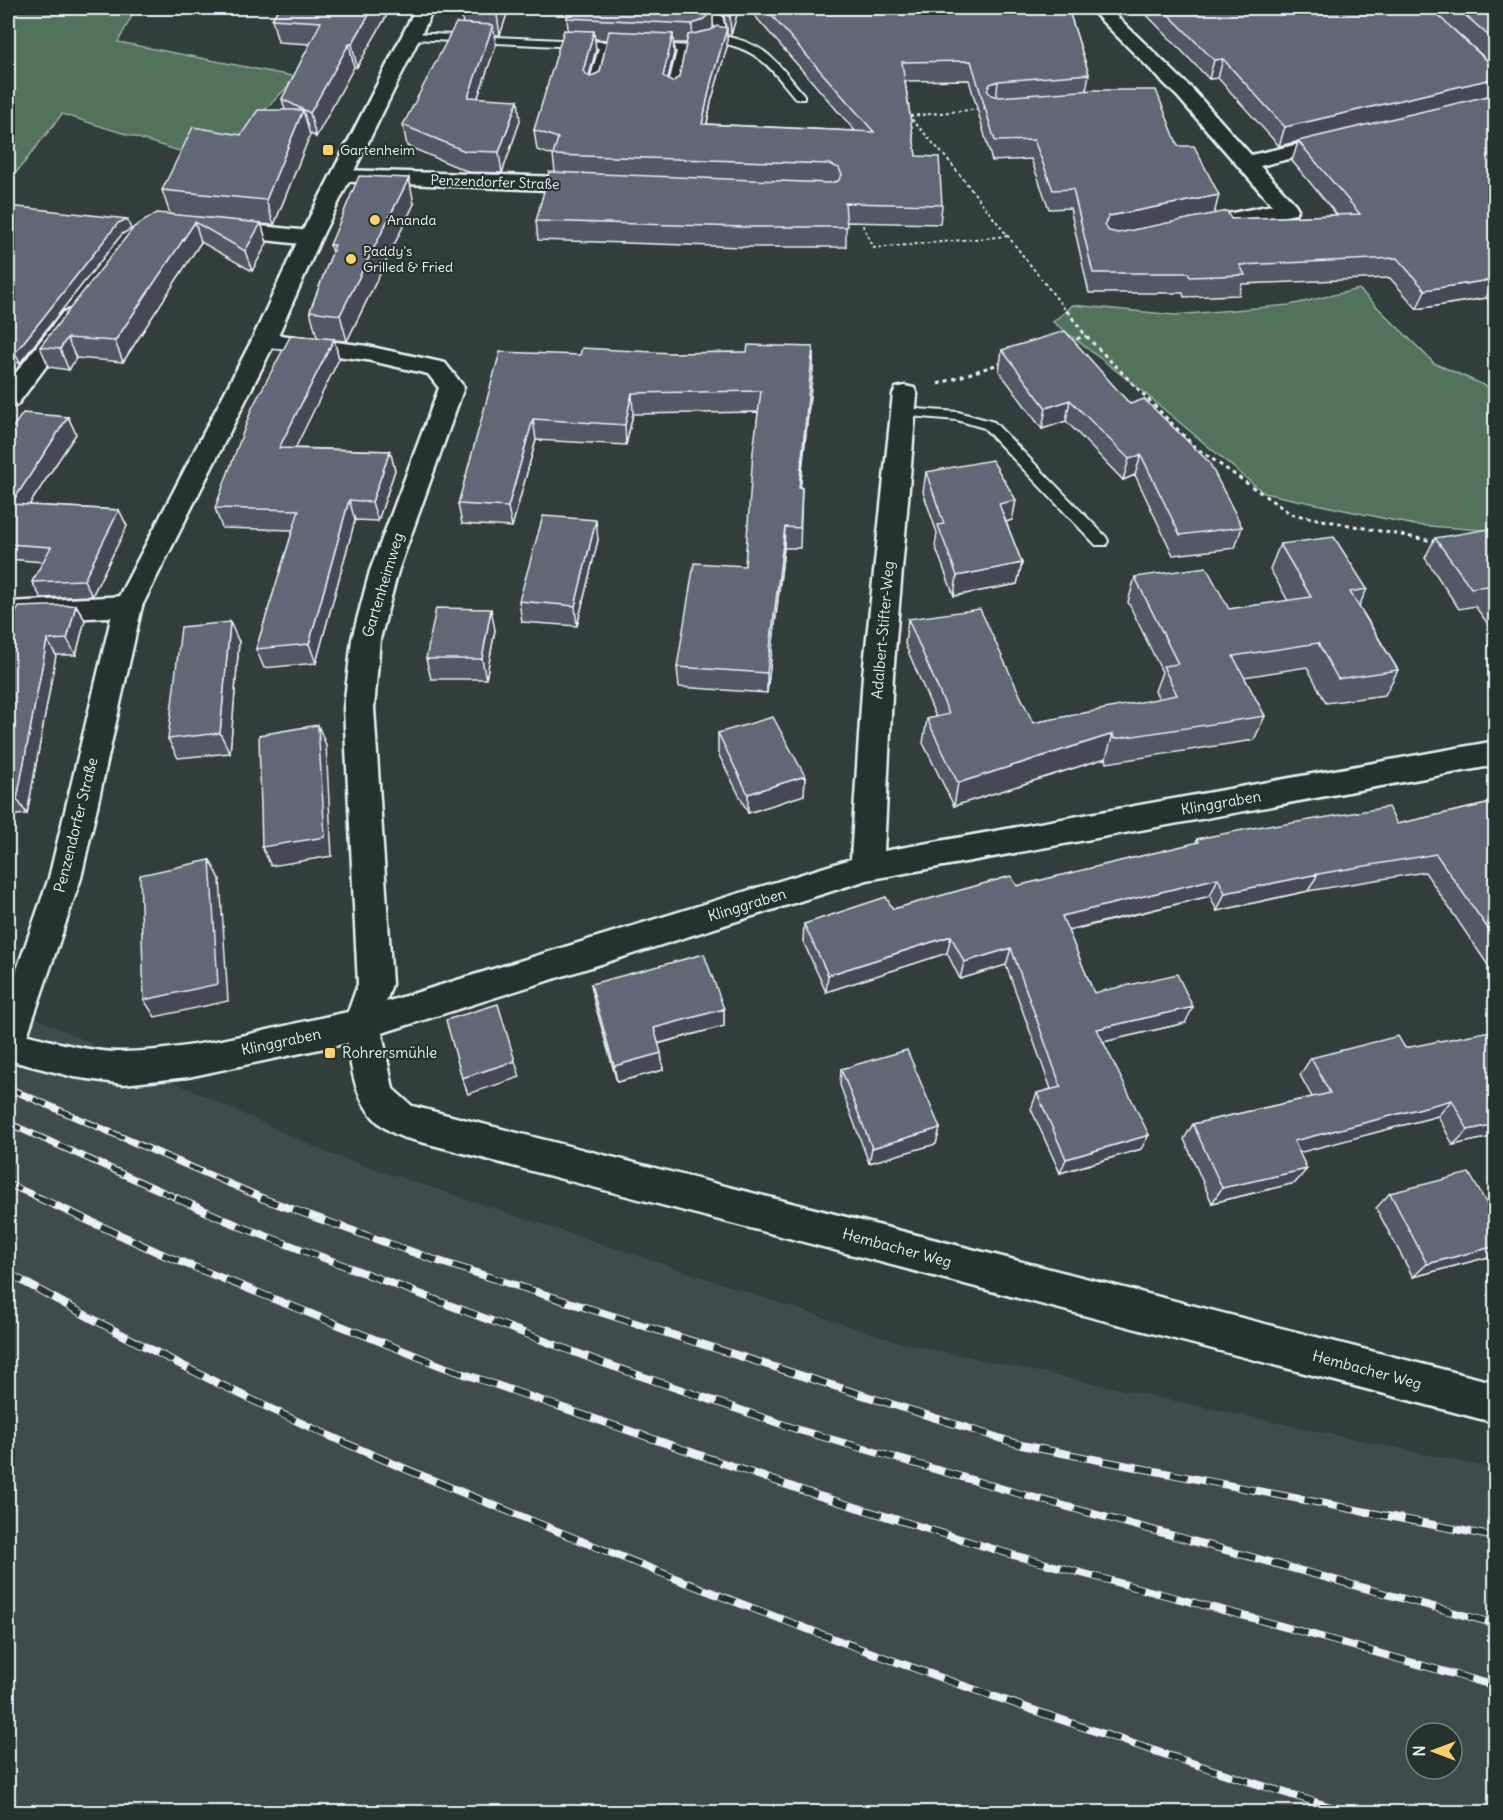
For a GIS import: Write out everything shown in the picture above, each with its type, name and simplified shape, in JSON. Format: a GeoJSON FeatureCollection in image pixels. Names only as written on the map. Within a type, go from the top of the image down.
{"type":"FeatureCollection","features":[{"type":"Feature","properties":{"kind":"street","name":"Penzendorfer Straße"},"geometry":{"type":"LineString","coordinates":[[8,1039],[65,878],[128,606],[264,340],[310,238],[425,8]]}},
{"type":"Feature","properties":{"kind":"street"},"geometry":{"type":"LineString","coordinates":[[1101,8],[1185,93],[1287,209],[1171,232]]}},
{"type":"Feature","properties":{"kind":"street"},"geometry":{"type":"LineString","coordinates":[[1161,95],[1185,93]]}},
{"type":"Feature","properties":{"kind":"street"},"geometry":{"type":"LineString","coordinates":[[1246,163],[1360,136]]}},
{"type":"Feature","properties":{"kind":"street","name":"Penzendorfer Straße"},"geometry":{"type":"LineString","coordinates":[[342,176],[614,186]]}},
{"type":"Feature","properties":{"kind":"street"},"geometry":{"type":"LineString","coordinates":[[201,228],[310,238]]}},
{"type":"Feature","properties":{"kind":"street"},"geometry":{"type":"LineString","coordinates":[[8,399],[88,296]]}},
{"type":"Feature","properties":{"kind":"street","name":"Gartenheimweg"},"geometry":{"type":"LineString","coordinates":[[264,340],[367,353],[436,368],[452,387],[384,571],[366,639],[359,708],[375,984],[365,1011],[364,1024]]}},
{"type":"Feature","properties":{"kind":"street","name":"Adalbert-Stifter-Weg"},"geometry":{"type":"LineString","coordinates":[[867,867],[878,675],[904,403]]}},
{"type":"Feature","properties":{"kind":"street"},"geometry":{"type":"LineString","coordinates":[[8,612],[128,606]]}},
{"type":"Feature","properties":{"kind":"street","name":"Klinggraben"},"geometry":{"type":"LineString","coordinates":[[8,1045],[74,1061],[123,1068],[188,1061],[364,1024],[867,867],[1496,753]]}},
{"type":"Feature","properties":{"kind":"street","name":"Hembacher Weg"},"geometry":{"type":"LineString","coordinates":[[364,1024],[379,1099],[402,1120],[1496,1403]]}},
{"type":"Feature","properties":{"kind":"lane"},"geometry":{"type":"LineString","coordinates":[[411,36],[683,48],[707,45],[721,33],[718,18],[709,13],[680,12]]}},
{"type":"Feature","properties":{"kind":"lane"},"geometry":{"type":"LineString","coordinates":[[715,38],[743,43],[765,55],[800,97]]}},
{"type":"Feature","properties":{"kind":"lane"},"geometry":{"type":"LineString","coordinates":[[592,91],[605,45]]}},
{"type":"Feature","properties":{"kind":"lane"},"geometry":{"type":"LineString","coordinates":[[672,96],[683,48]]}},
{"type":"Feature","properties":{"kind":"lane"},"geometry":{"type":"LineString","coordinates":[[904,403],[989,425],[1101,541]]}},
{"type":"Feature","properties":{"kind":"path"},"geometry":{"type":"LineString","coordinates":[[902,108],[949,161],[1086,336],[1195,447],[1291,514],[1409,538],[1441,542]]}},
{"type":"Feature","properties":{"kind":"path"},"geometry":{"type":"LineString","coordinates":[[909,116],[985,109]]}},
{"type":"Feature","properties":{"kind":"path"},"geometry":{"type":"LineString","coordinates":[[858,214],[865,234],[874,248],[1008,236]]}},
{"type":"Feature","properties":{"kind":"path"},"geometry":{"type":"LineString","coordinates":[[1063,343],[1086,336]]}},
{"type":"Feature","properties":{"kind":"path"},"geometry":{"type":"LineString","coordinates":[[904,403],[1007,361]]}},
{"type":"Feature","properties":{"kind":"shaded area"},"geometry":{"type":"Polygon","coordinates":[[[8,1005],[330,1154],[898,1342],[1495,1469],[1495,1812],[8,1812],[8,1005]]]}},
{"type":"Feature","properties":{"kind":"green space"},"geometry":{"type":"Polygon","coordinates":[[[8,8],[136,8],[118,42],[297,77],[214,162],[62,114],[8,183],[8,8]]]}},
{"type":"Feature","properties":{"kind":"green space"},"geometry":{"type":"Polygon","coordinates":[[[1359,289],[1434,363],[1495,390],[1495,531],[1415,525],[1264,493],[1136,386],[1053,322],[1073,305],[1175,315],[1290,305],[1359,289]]]}},
{"type":"Feature","properties":{"kind":"building"},"geometry":{"type":"Polygon","coordinates":[[[279,8],[373,8],[352,44],[349,44],[310,113],[282,99],[321,22],[272,19],[279,8]]]}},
{"type":"Feature","properties":{"kind":"building"},"geometry":{"type":"Polygon","coordinates":[[[464,8],[499,8],[497,15],[461,13],[464,8]]]}},
{"type":"Feature","properties":{"kind":"building"},"geometry":{"type":"Polygon","coordinates":[[[570,8],[712,8],[713,11],[701,21],[692,24],[567,18],[570,8]]]}},
{"type":"Feature","properties":{"kind":"building"},"geometry":{"type":"Polygon","coordinates":[[[726,8],[733,8],[730,17],[727,16],[726,8]]]}},
{"type":"Feature","properties":{"kind":"building"},"geometry":{"type":"Polygon","coordinates":[[[765,8],[1068,8],[1089,74],[998,81],[990,84],[987,90],[991,95],[999,97],[1094,90],[1156,90],[1178,146],[1194,146],[1219,195],[1109,216],[1104,225],[1109,231],[1118,233],[1227,211],[1231,219],[1360,214],[1298,141],[1496,94],[1496,279],[1425,290],[1397,258],[1240,265],[1245,275],[1190,277],[1188,273],[1093,273],[1073,189],[1053,190],[1034,140],[995,141],[971,61],[902,62],[916,156],[939,157],[942,205],[845,203],[847,227],[743,227],[536,221],[549,172],[829,183],[838,181],[842,175],[839,168],[829,164],[553,155],[558,138],[534,130],[564,30],[594,31],[583,71],[590,77],[600,72],[609,31],[673,34],[663,76],[672,82],[679,77],[688,35],[711,30],[717,26],[727,28],[711,82],[702,124],[874,132],[765,8]]]}},
{"type":"Feature","properties":{"kind":"building"},"geometry":{"type":"Polygon","coordinates":[[[1162,8],[1430,8],[1496,69],[1496,78],[1285,127],[1223,59],[1214,60],[1162,8]]]}},
{"type":"Feature","properties":{"kind":"building"},"geometry":{"type":"Polygon","coordinates":[[[1457,8],[1496,8],[1496,42],[1457,8]]]}},
{"type":"Feature","properties":{"kind":"building"},"geometry":{"type":"Polygon","coordinates":[[[456,23],[493,25],[468,97],[518,100],[499,152],[465,151],[403,125],[456,23]]]}},
{"type":"Feature","properties":{"kind":"building"},"geometry":{"type":"Polygon","coordinates":[[[258,110],[303,110],[266,200],[162,190],[193,127],[241,135],[258,110]]]}},
{"type":"Feature","properties":{"kind":"building"},"geometry":{"type":"Polygon","coordinates":[[[359,176],[409,178],[340,315],[310,311],[335,245],[330,245],[359,176]]]}},
{"type":"Feature","properties":{"kind":"building"},"geometry":{"type":"Polygon","coordinates":[[[9,206],[127,219],[118,223],[15,353],[8,352],[9,206]]]}},
{"type":"Feature","properties":{"kind":"building"},"geometry":{"type":"Polygon","coordinates":[[[157,213],[261,223],[245,251],[195,222],[115,341],[67,338],[60,349],[40,347],[134,227],[157,213]]]}},
{"type":"Feature","properties":{"kind":"building"},"geometry":{"type":"Polygon","coordinates":[[[1065,331],[1130,404],[1144,399],[1209,462],[1242,527],[1180,535],[1141,455],[1129,459],[1070,400],[1046,408],[1002,350],[1065,331]]]}},
{"type":"Feature","properties":{"kind":"building"},"geometry":{"type":"Polygon","coordinates":[[[291,335],[334,339],[279,448],[390,451],[372,502],[349,500],[309,644],[256,649],[299,510],[215,508],[252,408],[291,335]]]}},
{"type":"Feature","properties":{"kind":"building"},"geometry":{"type":"Polygon","coordinates":[[[748,345],[813,347],[799,488],[802,488],[800,528],[785,527],[767,673],[677,667],[694,563],[745,566],[753,452],[761,391],[632,393],[625,425],[533,419],[508,507],[458,504],[500,352],[580,355],[582,348],[671,353],[747,352],[748,345]]]}},
{"type":"Feature","properties":{"kind":"building"},"geometry":{"type":"Polygon","coordinates":[[[23,413],[68,417],[11,504],[119,510],[84,580],[32,582],[51,547],[8,544],[8,434],[23,413]]]}},
{"type":"Feature","properties":{"kind":"building"},"geometry":{"type":"Polygon","coordinates":[[[992,460],[1016,500],[999,504],[1022,563],[957,576],[938,525],[944,524],[926,472],[992,460]]]}},
{"type":"Feature","properties":{"kind":"building"},"geometry":{"type":"Polygon","coordinates":[[[543,516],[596,520],[575,606],[519,601],[543,516]]]}},
{"type":"Feature","properties":{"kind":"building"},"geometry":{"type":"Polygon","coordinates":[[[1489,529],[1496,538],[1496,598],[1487,586],[1471,588],[1435,538],[1489,529]]]}},
{"type":"Feature","properties":{"kind":"building"},"geometry":{"type":"Polygon","coordinates":[[[1334,537],[1367,589],[1350,592],[1398,670],[1338,679],[1318,643],[1233,656],[1265,716],[1114,739],[1113,734],[958,783],[927,719],[949,714],[908,619],[980,609],[1033,723],[1177,695],[1163,666],[1178,664],[1135,577],[1206,567],[1229,609],[1311,597],[1280,544],[1334,537]]]}},
{"type":"Feature","properties":{"kind":"building"},"geometry":{"type":"Polygon","coordinates":[[[76,605],[67,639],[47,640],[17,799],[8,800],[8,618],[13,618],[19,607],[76,605]]]}},
{"type":"Feature","properties":{"kind":"building"},"geometry":{"type":"Polygon","coordinates":[[[436,608],[491,609],[482,659],[426,659],[436,608]]]}},
{"type":"Feature","properties":{"kind":"building"},"geometry":{"type":"Polygon","coordinates":[[[230,622],[220,733],[168,739],[181,627],[230,622]]]}},
{"type":"Feature","properties":{"kind":"building"},"geometry":{"type":"Polygon","coordinates":[[[773,717],[805,776],[748,794],[718,733],[773,717]]]}},
{"type":"Feature","properties":{"kind":"building"},"geometry":{"type":"Polygon","coordinates":[[[318,725],[325,837],[262,847],[259,735],[318,725]]]}},
{"type":"Feature","properties":{"kind":"building"},"geometry":{"type":"Polygon","coordinates":[[[1496,802],[1496,940],[1436,854],[1225,893],[1218,878],[1062,916],[1094,993],[1177,974],[1193,1007],[1097,1029],[1149,1135],[1066,1159],[1037,1093],[1061,1087],[1011,948],[964,962],[951,936],[828,975],[804,924],[886,897],[893,909],[1011,876],[1017,886],[1199,842],[1197,839],[1273,824],[1274,826],[1388,807],[1397,824],[1496,802]]]}},
{"type":"Feature","properties":{"kind":"building"},"geometry":{"type":"Polygon","coordinates":[[[210,860],[218,984],[144,1000],[140,875],[210,860]]]}},
{"type":"Feature","properties":{"kind":"building"},"geometry":{"type":"Polygon","coordinates":[[[704,954],[724,1009],[654,1028],[661,1053],[614,1066],[591,984],[704,954]]]}},
{"type":"Feature","properties":{"kind":"building"},"geometry":{"type":"Polygon","coordinates":[[[498,1004],[515,1061],[462,1078],[446,1020],[498,1004]]]}},
{"type":"Feature","properties":{"kind":"building"},"geometry":{"type":"Polygon","coordinates":[[[1496,1030],[1496,1124],[1468,1130],[1452,1100],[1294,1141],[1307,1169],[1222,1188],[1193,1124],[1330,1093],[1311,1058],[1398,1036],[1405,1048],[1496,1030]]]}},
{"type":"Feature","properties":{"kind":"building"},"geometry":{"type":"Polygon","coordinates":[[[907,1050],[940,1128],[872,1148],[841,1069],[907,1050]]]}},
{"type":"Feature","properties":{"kind":"building"},"geometry":{"type":"Polygon","coordinates":[[[1469,1173],[1496,1220],[1496,1246],[1427,1264],[1390,1193],[1469,1173]]]}},
{"type":"Feature","properties":{"kind":"railway"},"geometry":{"type":"LineString","coordinates":[[8,1088],[265,1199]]}},
{"type":"Feature","properties":{"kind":"railway"},"geometry":{"type":"LineString","coordinates":[[8,1123],[179,1199]]}},
{"type":"Feature","properties":{"kind":"railway"},"geometry":{"type":"LineString","coordinates":[[8,1184],[42,1199]]}},
{"type":"Feature","properties":{"kind":"railway"},"geometry":{"type":"LineString","coordinates":[[39,1198],[164,1255],[444,1367],[816,1495],[1013,1555],[1256,1619],[1496,1686]]}},
{"type":"Feature","properties":{"kind":"railway"},"geometry":{"type":"LineString","coordinates":[[176,1198],[239,1226],[606,1364],[799,1430],[1017,1493],[1496,1624]]}},
{"type":"Feature","properties":{"kind":"railway"},"geometry":{"type":"LineString","coordinates":[[261,1198],[432,1259],[1021,1445],[1496,1537]]}},
{"type":"Feature","properties":{"kind":"railway"},"geometry":{"type":"LineString","coordinates":[[8,1273],[92,1319],[264,1406],[412,1472],[594,1546],[874,1654],[1156,1752],[1347,1812]]}},
{"type":"Feature","properties":{"kind":"place","name":"Gartenheim"},"geometry":{"type":"Point","coordinates":[328,150]}},
{"type":"Feature","properties":{"kind":"place","name":"Ananda"},"geometry":{"type":"Point","coordinates":[375,220]}},
{"type":"Feature","properties":{"kind":"place","name":"Paddy's Grilled & Fried"},"geometry":{"type":"Point","coordinates":[351,259]}},
{"type":"Feature","properties":{"kind":"place","name":"Rohrersmühle"},"geometry":{"type":"Point","coordinates":[330,1053]}}]}
